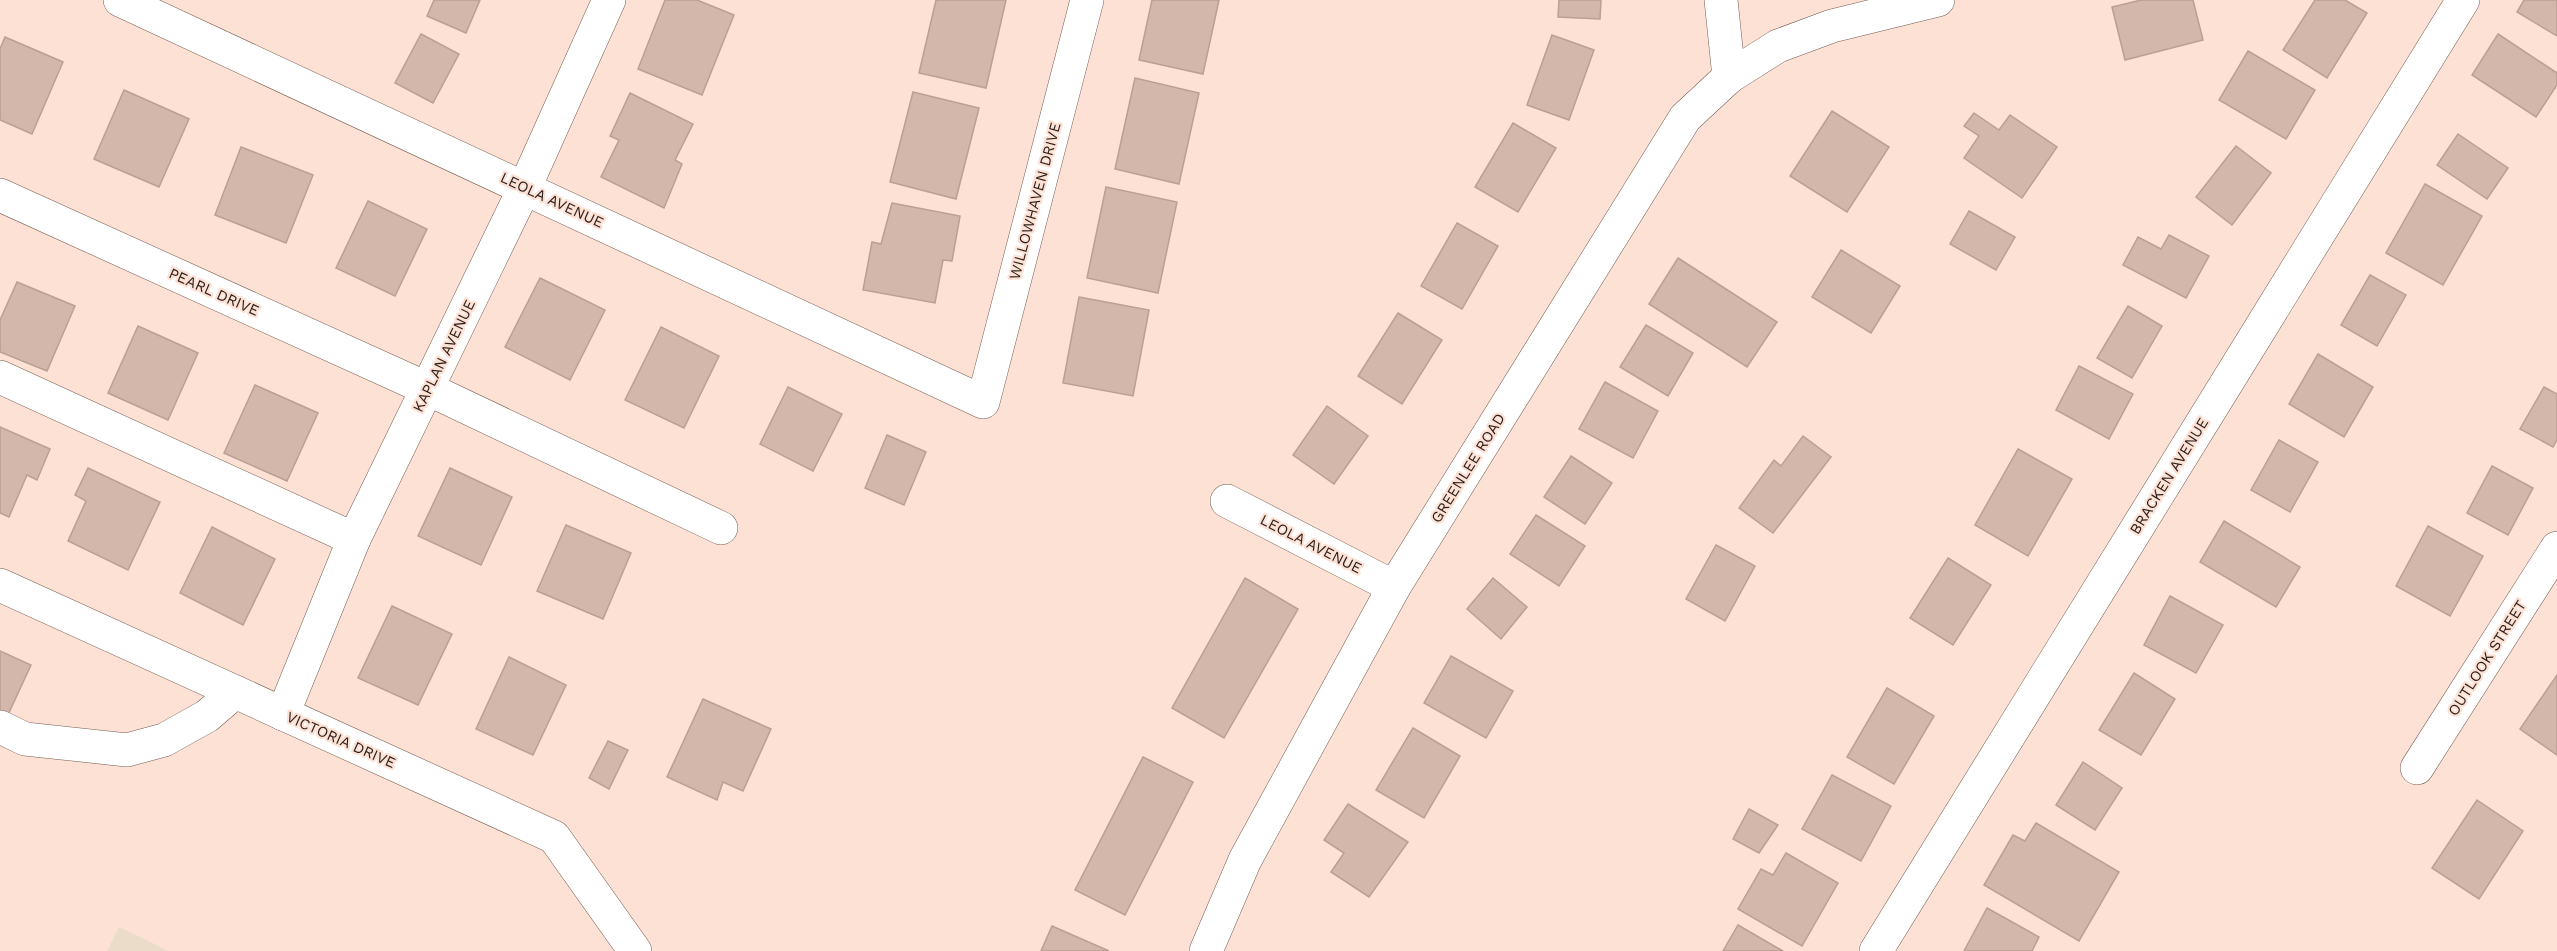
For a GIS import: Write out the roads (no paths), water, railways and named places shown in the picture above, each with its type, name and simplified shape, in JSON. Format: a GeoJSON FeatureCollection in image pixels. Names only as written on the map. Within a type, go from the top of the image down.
{"type":"FeatureCollection","features":[{"type":"Feature","properties":{"kind":"street","name":"LEOLA AVENUE"},"geometry":{"type":"LineString","coordinates":[[120,0],[982,402]]}},
{"type":"Feature","properties":{"kind":"street","name":"KAPLAN AVENUE"},"geometry":{"type":"LineString","coordinates":[[283,714],[354,539],[525,187],[609,0]]}},
{"type":"Feature","properties":{"kind":"street","name":"WILLOWHAVEN DRIVE"},"geometry":{"type":"LineString","coordinates":[[982,402],[1087,0]]}},
{"type":"Feature","properties":{"kind":"street"},"geometry":{"type":"LineString","coordinates":[[1720,0],[1729,78]]}},
{"type":"Feature","properties":{"kind":"street","name":"GREENLEE ROAD"},"geometry":{"type":"LineString","coordinates":[[1206,951],[1245,860],[1394,587],[1685,118],[1729,78],[1778,46],[1832,26],[1938,0]]}},
{"type":"Feature","properties":{"kind":"street","name":"BRACKEN AVENUE"},"geometry":{"type":"LineString","coordinates":[[1876,951],[2463,0]]}},
{"type":"Feature","properties":{"kind":"street","name":"PEARL DRIVE"},"geometry":{"type":"LineString","coordinates":[[0,195],[428,389],[721,528]]}},
{"type":"Feature","properties":{"kind":"street"},"geometry":{"type":"LineString","coordinates":[[0,377],[354,539]]}},
{"type":"Feature","properties":{"kind":"street","name":"LEOLA AVENUE"},"geometry":{"type":"LineString","coordinates":[[1227,501],[1394,587]]}},
{"type":"Feature","properties":{"kind":"street","name":"OUTLOOK STREET"},"geometry":{"type":"LineString","coordinates":[[2417,768],[2557,548]]}},
{"type":"Feature","properties":{"kind":"street","name":"VICTORIA DRIVE"},"geometry":{"type":"LineString","coordinates":[[0,585],[554,837],[635,951]]}},
{"type":"Feature","properties":{"kind":"street"},"geometry":{"type":"LineString","coordinates":[[0,727],[25,739],[128,750],[164,740],[207,716],[235,692]]}}]}
